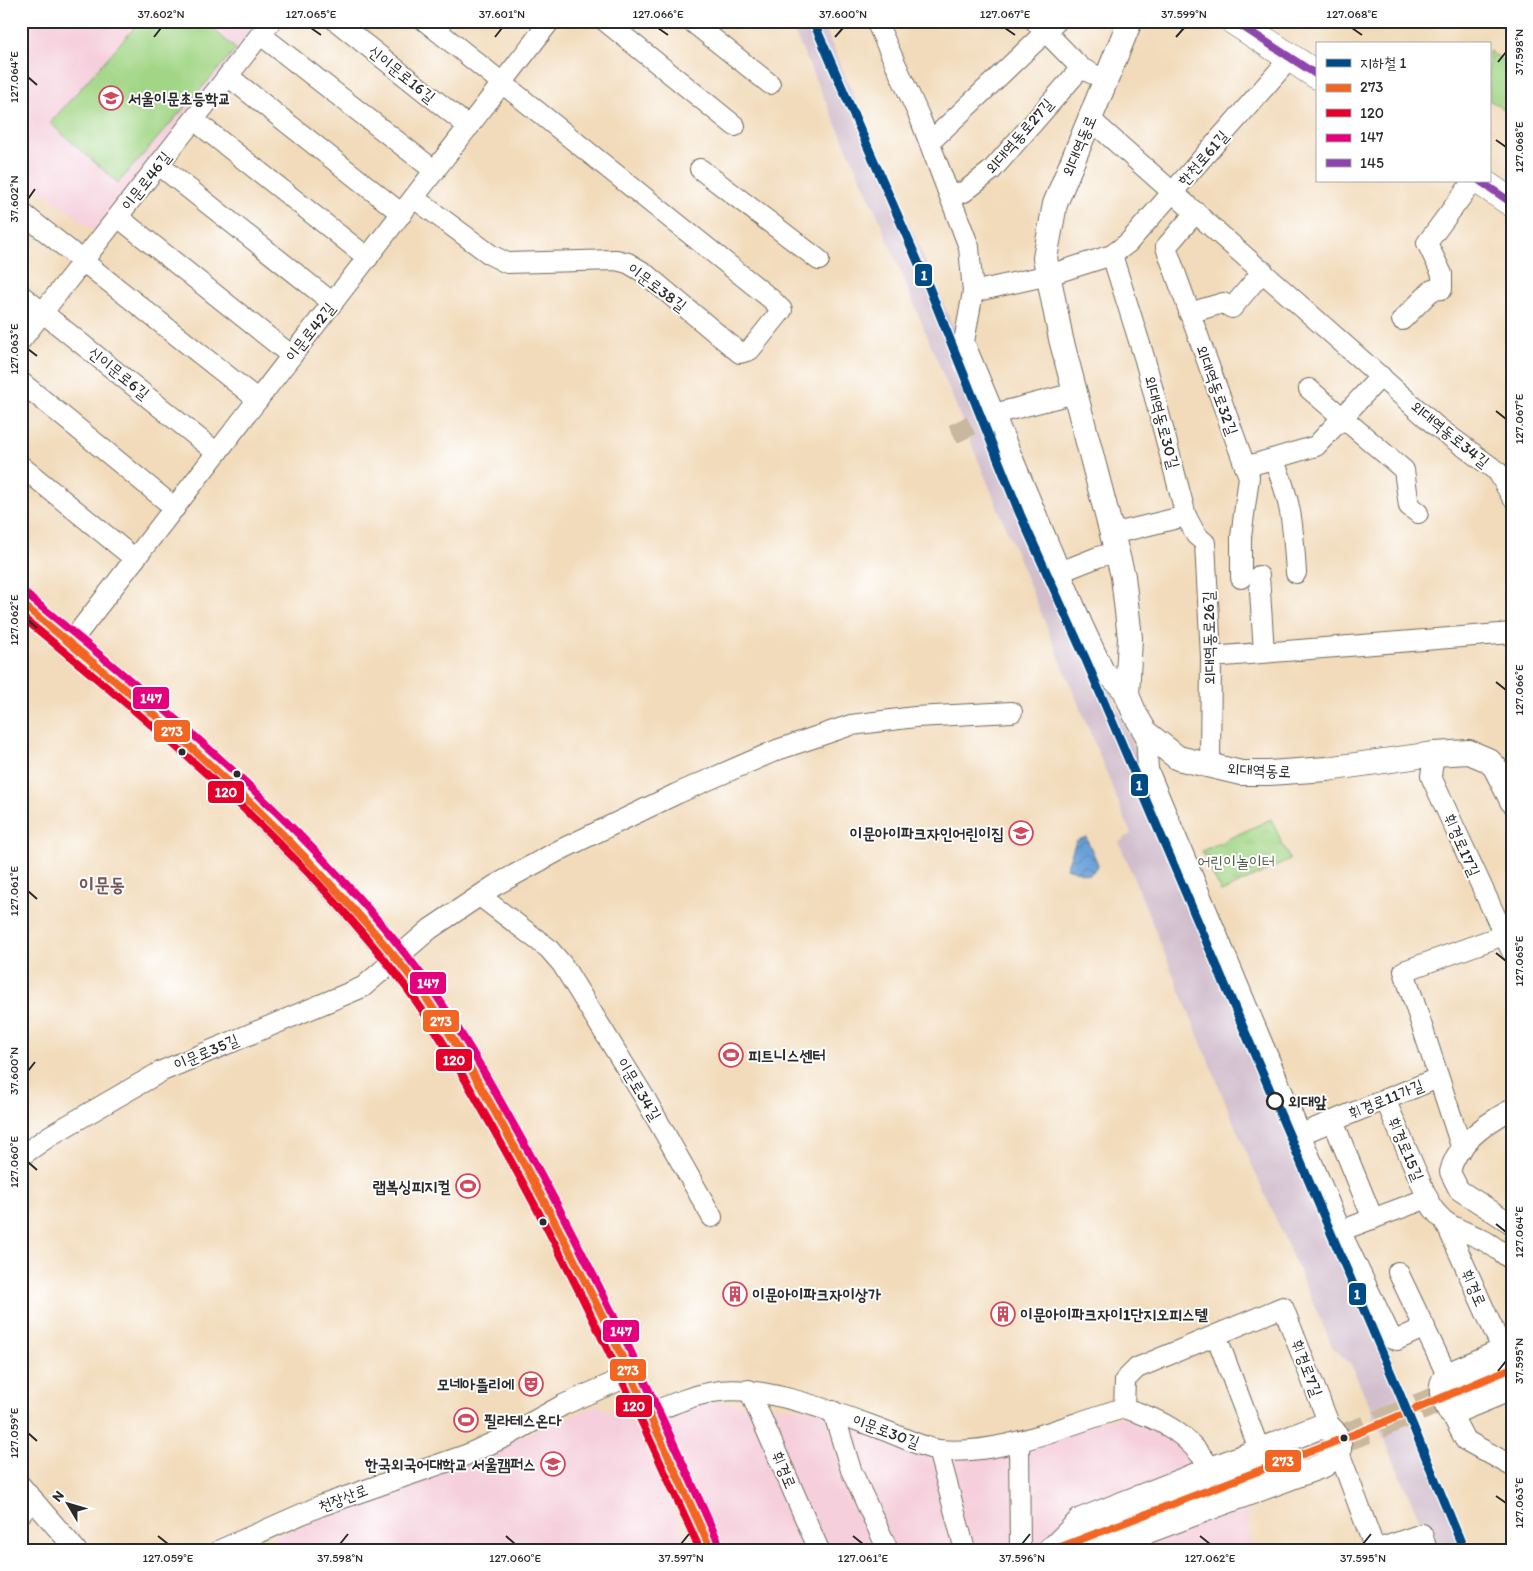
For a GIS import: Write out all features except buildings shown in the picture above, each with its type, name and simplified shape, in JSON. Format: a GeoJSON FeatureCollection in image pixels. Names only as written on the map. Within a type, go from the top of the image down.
{"type":"FeatureCollection","features":[{"type":"Feature","properties":{"kind":"main road"},"geometry":{"type":"LineString","coordinates":[[1234,21],[1316,74]]}},
{"type":"Feature","properties":{"kind":"main road"},"geometry":{"type":"LineString","coordinates":[[1481,182],[1512,203]]}},
{"type":"Feature","properties":{"kind":"main road"},"geometry":{"type":"LineString","coordinates":[[21,603],[70,643],[236,788],[338,892],[395,958],[430,1004],[533,1178],[631,1375],[711,1550]]}},
{"type":"Feature","properties":{"kind":"main road","name":"휘경로"},"geometry":{"type":"LineString","coordinates":[[1456,1381],[1509,1356]]}},
{"type":"Feature","properties":{"kind":"main road"},"geometry":{"type":"LineString","coordinates":[[1052,1550],[1260,1458]]}},
{"type":"Feature","properties":{"kind":"street","name":"신이문로16길"},"geometry":{"type":"LineString","coordinates":[[336,21],[469,127]]}},
{"type":"Feature","properties":{"kind":"street"},"geometry":{"type":"LineString","coordinates":[[425,21],[503,82]]}},
{"type":"Feature","properties":{"kind":"street","name":"이문로42길"},"geometry":{"type":"LineString","coordinates":[[70,643],[550,21]]}},
{"type":"Feature","properties":{"kind":"street"},"geometry":{"type":"LineString","coordinates":[[605,21],[735,126]]}},
{"type":"Feature","properties":{"kind":"street"},"geometry":{"type":"LineString","coordinates":[[691,21],[770,84]]}},
{"type":"Feature","properties":{"kind":"street"},"geometry":{"type":"LineString","coordinates":[[876,21],[930,142],[969,247],[973,292],[964,342],[1060,572],[1104,671],[1127,695]]}},
{"type":"Feature","properties":{"kind":"street","name":"외대역동로"},"geometry":{"type":"LineString","coordinates":[[1130,21],[1055,204],[1045,258],[1075,393],[1123,576],[1130,638],[1127,695],[1146,733],[1178,758],[1241,772],[1304,772],[1434,754],[1465,752],[1483,757],[1494,768],[1512,801]]}},
{"type":"Feature","properties":{"kind":"street"},"geometry":{"type":"LineString","coordinates":[[930,142],[1046,25],[1081,68],[1106,81]]}},
{"type":"Feature","properties":{"kind":"street"},"geometry":{"type":"LineString","coordinates":[[266,28],[435,171]]}},
{"type":"Feature","properties":{"kind":"street","name":"이문로46길"},"geometry":{"type":"LineString","coordinates":[[21,340],[266,28]]}},
{"type":"Feature","properties":{"kind":"street","name":"한천로61길"},"geometry":{"type":"LineString","coordinates":[[1112,255],[1128,243],[1174,192],[1290,57]]}},
{"type":"Feature","properties":{"kind":"street","name":"외대역동로27길"},"geometry":{"type":"LineString","coordinates":[[950,194],[964,192],[992,170],[1081,68]]}},
{"type":"Feature","properties":{"kind":"street"},"geometry":{"type":"LineString","coordinates":[[228,76],[408,206]]}},
{"type":"Feature","properties":{"kind":"street","name":"이문로38길"},"geometry":{"type":"LineString","coordinates":[[408,206],[507,263],[616,260],[628,263],[643,272],[740,353],[750,350],[782,310],[771,298],[503,82]]}},
{"type":"Feature","properties":{"kind":"street","name":"외대역동로34길"},"geometry":{"type":"LineString","coordinates":[[1090,119],[1436,426],[1498,472],[1512,497]]}},
{"type":"Feature","properties":{"kind":"street"},"geometry":{"type":"LineString","coordinates":[[194,120],[368,258]]}},
{"type":"Feature","properties":{"kind":"street"},"geometry":{"type":"LineString","coordinates":[[159,165],[333,303]]}},
{"type":"Feature","properties":{"kind":"street"},"geometry":{"type":"LineString","coordinates":[[700,169],[819,260]]}},
{"type":"Feature","properties":{"kind":"street"},"geometry":{"type":"LineString","coordinates":[[1402,320],[1432,290],[1442,289],[1442,274],[1427,243],[1472,182]]}},
{"type":"Feature","properties":{"kind":"street"},"geometry":{"type":"LineString","coordinates":[[21,212],[84,260],[258,400]]}},
{"type":"Feature","properties":{"kind":"street","name":"외대역동로32길"},"geometry":{"type":"LineString","coordinates":[[1196,212],[1166,247],[1249,477],[1241,537],[1264,652]]}},
{"type":"Feature","properties":{"kind":"street"},"geometry":{"type":"LineString","coordinates":[[118,217],[292,356]]}},
{"type":"Feature","properties":{"kind":"street"},"geometry":{"type":"LineString","coordinates":[[973,292],[1049,274],[1112,255]]}},
{"type":"Feature","properties":{"kind":"street","name":"외대역동로30길"},"geometry":{"type":"LineString","coordinates":[[1112,255],[1145,360],[1186,516]]}},
{"type":"Feature","properties":{"kind":"street"},"geometry":{"type":"LineString","coordinates":[[1190,313],[1223,303],[1232,308],[1263,272]]}},
{"type":"Feature","properties":{"kind":"street","name":"신이문로6길"},"geometry":{"type":"LineString","coordinates":[[21,294],[217,453]]}},
{"type":"Feature","properties":{"kind":"street"},"geometry":{"type":"LineString","coordinates":[[1245,467],[1316,446],[1381,376]]}},
{"type":"Feature","properties":{"kind":"street"},"geometry":{"type":"LineString","coordinates":[[21,382],[175,508]]}},
{"type":"Feature","properties":{"kind":"street"},"geometry":{"type":"LineString","coordinates":[[1309,389],[1404,470],[1409,506],[1418,513]]}},
{"type":"Feature","properties":{"kind":"street"},"geometry":{"type":"LineString","coordinates":[[994,414],[1075,393]]}},
{"type":"Feature","properties":{"kind":"street"},"geometry":{"type":"LineString","coordinates":[[1273,459],[1284,483],[1291,508],[1296,573]]}},
{"type":"Feature","properties":{"kind":"street"},"geometry":{"type":"LineString","coordinates":[[21,466],[135,559]]}},
{"type":"Feature","properties":{"kind":"street"},"geometry":{"type":"LineString","coordinates":[[1060,572],[1098,556],[1114,543],[1186,516]]}},
{"type":"Feature","properties":{"kind":"street","name":"외대역동로26길"},"geometry":{"type":"LineString","coordinates":[[1186,516],[1196,535],[1205,543],[1211,657],[1210,766]]}},
{"type":"Feature","properties":{"kind":"street"},"geometry":{"type":"LineString","coordinates":[[1211,657],[1512,634]]}},
{"type":"Feature","properties":{"kind":"street","name":"이문로35길"},"geometry":{"type":"LineString","coordinates":[[21,1156],[51,1135],[162,1071],[363,987],[378,977],[395,958],[430,929],[480,896],[560,850],[622,818],[760,757],[811,738],[851,726],[915,717],[1012,712]]}},
{"type":"Feature","properties":{"kind":"street"},"geometry":{"type":"LineString","coordinates":[[1146,733],[1148,770],[1340,1231],[1392,1339],[1397,1340],[1424,1327]]}},
{"type":"Feature","properties":{"kind":"street","name":"휘경로17길"},"geometry":{"type":"LineString","coordinates":[[1404,971],[1509,939],[1431,776],[1434,754]]}},
{"type":"Feature","properties":{"kind":"street","name":"이문로34길"},"geometry":{"type":"LineString","coordinates":[[480,896],[548,948],[562,964],[646,1100],[712,1217]]}},
{"type":"Feature","properties":{"kind":"street","name":"휘경로11가길"},"geometry":{"type":"LineString","coordinates":[[1404,971],[1462,1149]]}},
{"type":"Feature","properties":{"kind":"street","name":"휘경로11가길"},"geometry":{"type":"LineString","coordinates":[[1300,1134],[1438,1078]]}},
{"type":"Feature","properties":{"kind":"street","name":"휘경로15길"},"geometry":{"type":"LineString","coordinates":[[1385,1099],[1428,1198],[1438,1216],[1446,1224]]}},
{"type":"Feature","properties":{"kind":"street"},"geometry":{"type":"LineString","coordinates":[[1512,1109],[1484,1126],[1462,1149],[1454,1161],[1450,1172],[1459,1190],[1512,1224]]}},
{"type":"Feature","properties":{"kind":"street","name":"휘경로11가길"},"geometry":{"type":"LineString","coordinates":[[1333,1121],[1373,1219]]}},
{"type":"Feature","properties":{"kind":"street","name":"휘경로15길"},"geometry":{"type":"LineString","coordinates":[[1340,1231],[1428,1198]]}},
{"type":"Feature","properties":{"kind":"street"},"geometry":{"type":"LineString","coordinates":[[1446,1224],[1485,1241],[1512,1260]]}},
{"type":"Feature","properties":{"kind":"street","name":"휘경로"},"geometry":{"type":"LineString","coordinates":[[1446,1224],[1509,1356]]}},
{"type":"Feature","properties":{"kind":"street"},"geometry":{"type":"LineString","coordinates":[[1398,1272],[1424,1327],[1456,1381],[1442,1383],[1440,1390],[1465,1440],[1512,1466]]}},
{"type":"Feature","properties":{"kind":"street","name":"휘경로7길"},"geometry":{"type":"LineString","coordinates":[[1216,1335],[1283,1307],[1331,1428]]}},
{"type":"Feature","properties":{"kind":"street"},"geometry":{"type":"LineString","coordinates":[[1211,1468],[1193,1446],[1166,1423],[1124,1408],[1125,1380],[1133,1371],[1216,1335],[1260,1458]]}},
{"type":"Feature","properties":{"kind":"street","name":"천장산로"},"geometry":{"type":"LineString","coordinates":[[220,1550],[320,1506],[466,1455],[555,1409],[631,1375]]}},
{"type":"Feature","properties":{"kind":"street"},"geometry":{"type":"LineString","coordinates":[[1451,1412],[1512,1388]]}},
{"type":"Feature","properties":{"kind":"street","name":"휘경로"},"geometry":{"type":"LineString","coordinates":[[749,1390],[819,1550]]}},
{"type":"Feature","properties":{"kind":"street","name":"이문로30길"},"geometry":{"type":"LineString","coordinates":[[648,1414],[682,1399],[714,1391],[749,1390],[833,1411],[938,1450],[992,1448],[1019,1442],[1124,1408]]}},
{"type":"Feature","properties":{"kind":"street"},"geometry":{"type":"LineString","coordinates":[[833,1411],[851,1470],[888,1550]]}},
{"type":"Feature","properties":{"kind":"street"},"geometry":{"type":"LineString","coordinates":[[1052,1550],[1081,1520],[1211,1468],[1260,1458],[1319,1427],[1331,1428],[1338,1440],[1338,1452],[1373,1544],[1382,1548],[1422,1534],[1428,1550]]}},
{"type":"Feature","properties":{"kind":"street"},"geometry":{"type":"LineString","coordinates":[[1019,1442],[1020,1550]]}},
{"type":"Feature","properties":{"kind":"street"},"geometry":{"type":"LineString","coordinates":[[938,1450],[965,1550]]}},
{"type":"Feature","properties":{"kind":"street"},"geometry":{"type":"LineString","coordinates":[[1096,1550],[1133,1543],[1324,1464],[1334,1458],[1338,1452]]}},
{"type":"Feature","properties":{"kind":"street"},"geometry":{"type":"LineString","coordinates":[[25,1500],[76,1550]]}},
{"type":"Feature","properties":{"kind":"shaded area","name":"서울이문초등학교"},"geometry":{"type":"Polygon","coordinates":[[[21,21],[263,21],[95,231],[21,176],[21,21]]]}},
{"type":"Feature","properties":{"kind":"shaded area"},"geometry":{"type":"Polygon","coordinates":[[[789,21],[822,21],[1131,740],[1178,864],[1383,1339],[1470,1550],[1433,1550],[1351,1364],[1333,1348],[1243,1145],[1119,842],[1131,834],[1097,749],[877,214],[789,21]]]}},
{"type":"Feature","properties":{"kind":"shaded area"},"geometry":{"type":"Polygon","coordinates":[[[682,1399],[833,1411],[938,1450],[1066,1425],[1146,1414],[1245,1493],[1252,1550],[242,1550],[598,1405],[634,1425],[686,1538],[701,1531],[648,1414],[682,1399]]]}},
{"type":"Feature","properties":{"kind":"green space"},"geometry":{"type":"Polygon","coordinates":[[[140,21],[204,21],[236,49],[118,183],[50,123],[140,21]]]}},
{"type":"Feature","properties":{"kind":"green space"},"geometry":{"type":"Polygon","coordinates":[[[1490,52],[1512,66],[1511,114],[1490,101],[1490,52]]]}},
{"type":"Feature","properties":{"kind":"green space","name":"어린이놀이터"},"geometry":{"type":"Polygon","coordinates":[[[1271,819],[1290,860],[1221,892],[1202,851],[1271,819]]]}},
{"type":"Feature","properties":{"kind":"green space"},"geometry":{"type":"Polygon","coordinates":[[[1318,1436],[1325,1454],[1266,1475],[1260,1457],[1318,1436]]]}},
{"type":"Feature","properties":{"kind":"water"},"geometry":{"type":"Polygon","coordinates":[[[1086,837],[1098,864],[1097,868],[1089,875],[1066,868],[1076,841],[1086,837]]]}},
{"type":"Feature","properties":{"kind":"tunnel"},"geometry":{"type":"LineString","coordinates":[[953,434],[994,414]]}},
{"type":"Feature","properties":{"kind":"tunnel"},"geometry":{"type":"LineString","coordinates":[[1261,1468],[1373,1427],[1465,1388]]}},
{"type":"Feature","properties":{"kind":"metro line","name":"1"},"geometry":{"type":"LineString","coordinates":[[813,21],[928,285],[1020,514],[1086,660],[1399,1392],[1464,1550]]}},
{"type":"Feature","properties":{"kind":"transit line","name":"145"},"geometry":{"type":"LineString","coordinates":[[1234,21],[1316,74]]}},
{"type":"Feature","properties":{"kind":"transit line","name":"145"},"geometry":{"type":"LineString","coordinates":[[1481,182],[1512,203]]}},
{"type":"Feature","properties":{"kind":"transit line","name":"147"},"geometry":{"type":"LineString","coordinates":[[27,595],[133,682],[238,775],[288,823],[382,925],[424,978],[484,1072],[572,1233],[648,1388],[720,1546]]}},
{"type":"Feature","properties":{"kind":"transit line","name":"273"},"geometry":{"type":"LineString","coordinates":[[21,603],[143,705],[260,812],[356,911],[416,984],[476,1078],[537,1187],[639,1393],[711,1550]]}},
{"type":"Feature","properties":{"kind":"transit line","name":"120"},"geometry":{"type":"LineString","coordinates":[[21,616],[175,745],[273,837],[320,885],[406,987],[432,1025],[467,1083],[555,1243],[629,1395],[700,1550]]}},
{"type":"Feature","properties":{"kind":"transit line","name":"273"},"geometry":{"type":"LineString","coordinates":[[1053,1550],[1373,1427],[1512,1368]]}},
{"type":"Feature","properties":{"kind":"place","name":"서울이문초등학교"},"geometry":{"type":"Point","coordinates":[111,98]}},
{"type":"Feature","properties":{"kind":"place","name":"이문아이파크자인어린이집"},"geometry":{"type":"Point","coordinates":[1021,833]}},
{"type":"Feature","properties":{"kind":"place","name":"피트니스센터"},"geometry":{"type":"Point","coordinates":[731,1055]}},
{"type":"Feature","properties":{"kind":"place","name":"외대앞"},"geometry":{"type":"Point","coordinates":[1275,1101]}},
{"type":"Feature","properties":{"kind":"place","name":"랩복싱피지컬"},"geometry":{"type":"Point","coordinates":[468,1186]}},
{"type":"Feature","properties":{"kind":"place","name":"이문아이파크자이상가"},"geometry":{"type":"Point","coordinates":[735,1294]}},
{"type":"Feature","properties":{"kind":"place","name":"이문아이파크자이1단지오피스텔"},"geometry":{"type":"Point","coordinates":[1003,1314]}},
{"type":"Feature","properties":{"kind":"place","name":"모네아뜰리에"},"geometry":{"type":"Point","coordinates":[531,1384]}},
{"type":"Feature","properties":{"kind":"place","name":"필라테스온다"},"geometry":{"type":"Point","coordinates":[466,1420]}},
{"type":"Feature","properties":{"kind":"place","name":"한국외국어대학교 서울캠퍼스"},"geometry":{"type":"Point","coordinates":[553,1464]}},
{"type":"Feature","properties":{"kind":"district","name":"이문동"},"geometry":{"type":"Point","coordinates":[102,884]}}]}
